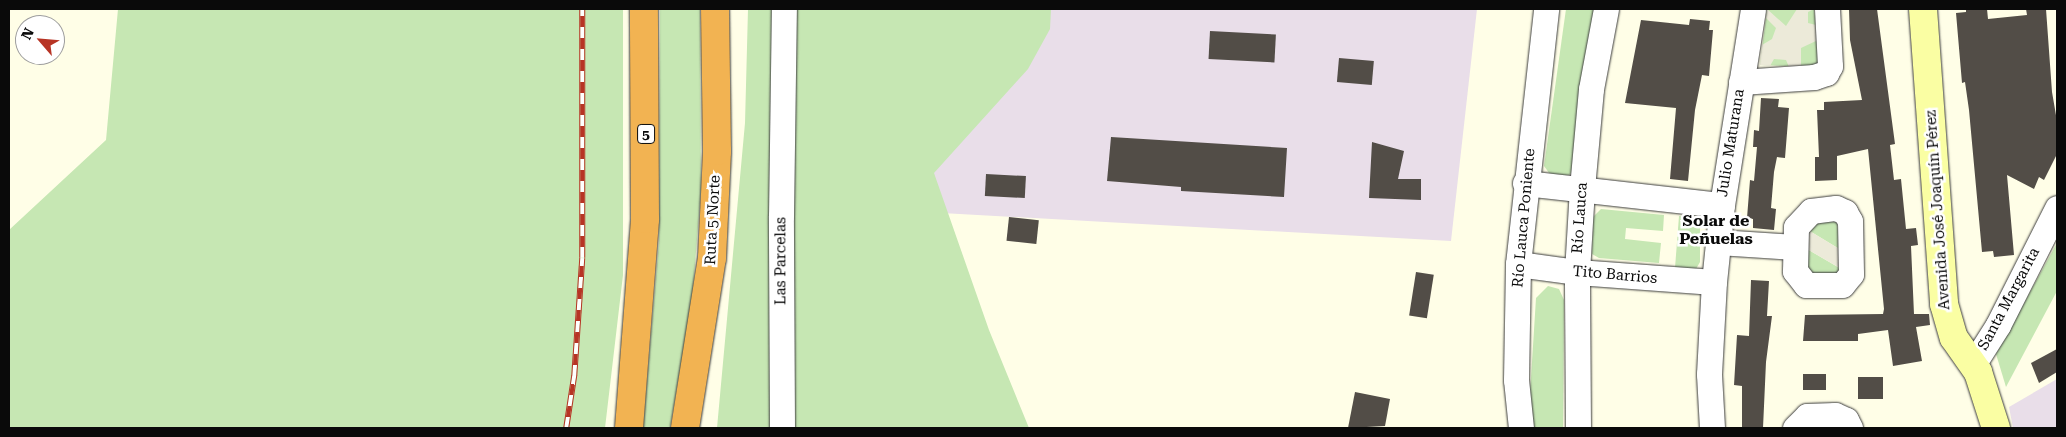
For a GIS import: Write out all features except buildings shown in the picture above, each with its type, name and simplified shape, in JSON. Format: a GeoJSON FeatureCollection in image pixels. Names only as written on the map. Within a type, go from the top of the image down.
{"type":"FeatureCollection","features":[{"type":"Feature","properties":{"kind":"highway","name":"5"},"geometry":{"type":"LineString","coordinates":[[629,428],[645,227],[644,9]]}},
{"type":"Feature","properties":{"kind":"highway","name":"Ruta 5 Norte"},"geometry":{"type":"LineString","coordinates":[[687,428],[712,258],[717,160],[715,9]]}},
{"type":"Feature","properties":{"kind":"highway"},"geometry":{"type":"LineString","coordinates":[[716,79],[724,9]]}},
{"type":"Feature","properties":{"kind":"main road","name":"Avenida José Joaquín Pérez"},"geometry":{"type":"LineString","coordinates":[[1923,9],[1944,304],[1954,338],[1974,363],[1989,400],[1996,428]]}},
{"type":"Feature","properties":{"kind":"street","name":"Las Parcelas"},"geometry":{"type":"LineString","coordinates":[[782,428],[784,9]]}},
{"type":"Feature","properties":{"kind":"street","name":"Río Lauca Poniente"},"geometry":{"type":"LineString","coordinates":[[1521,428],[1516,380],[1518,264],[1525,183],[1546,9]]}},
{"type":"Feature","properties":{"kind":"street","name":"Río Lauca"},"geometry":{"type":"LineString","coordinates":[[1578,428],[1577,272],[1582,188],[1591,89],[1606,9]]}},
{"type":"Feature","properties":{"kind":"street","name":"Julio Maturana"},"geometry":{"type":"LineString","coordinates":[[1712,428],[1709,374],[1714,282],[1722,205],[1753,9]]}},
{"type":"Feature","properties":{"kind":"street"},"geometry":{"type":"LineString","coordinates":[[1741,82],[1814,78],[1826,73],[1830,66],[1827,9]]}},
{"type":"Feature","properties":{"kind":"street"},"geometry":{"type":"LineString","coordinates":[[1525,183],[1722,205]]}},
{"type":"Feature","properties":{"kind":"street","name":"Santa Margarita"},"geometry":{"type":"LineString","coordinates":[[1974,363],[2048,249],[2057,208]]}},
{"type":"Feature","properties":{"kind":"street"},"geometry":{"type":"LineString","coordinates":[[1718,242],[1795,247]]}},
{"type":"Feature","properties":{"kind":"street","name":"Tito Barrios"},"geometry":{"type":"LineString","coordinates":[[1518,264],[1577,272],[1714,282]]}},
{"type":"Feature","properties":{"kind":"street"},"geometry":{"type":"LineString","coordinates":[[1795,428],[1807,416],[1835,415],[1846,420],[1850,428]]}},
{"type":"Feature","properties":{"kind":"shaded area"},"geometry":{"type":"Polygon","coordinates":[[[799,9],[1477,9],[1451,241],[798,205],[799,9]]]}},
{"type":"Feature","properties":{"kind":"shaded area"},"geometry":{"type":"Polygon","coordinates":[[[1767,9],[1786,26],[1797,9],[1814,9],[1808,12],[1808,23],[1816,25],[1818,40],[1801,48],[1801,67],[1789,67],[1786,60],[1774,59],[1770,66],[1760,65],[1762,45],[1772,39],[1776,28],[1766,18],[1767,9]]]}},
{"type":"Feature","properties":{"kind":"shaded area"},"geometry":{"type":"Polygon","coordinates":[[[1808,230],[1841,250],[1843,270],[1807,249],[1808,230]]]}},
{"type":"Feature","properties":{"kind":"shaded area"},"geometry":{"type":"Polygon","coordinates":[[[2057,379],[2057,428],[2013,428],[2009,407],[2057,379]]]}},
{"type":"Feature","properties":{"kind":"green space"},"geometry":{"type":"Polygon","coordinates":[[[118,9],[623,9],[623,275],[605,428],[9,428],[9,230],[106,140],[118,9]]]}},
{"type":"Feature","properties":{"kind":"green space"},"geometry":{"type":"Polygon","coordinates":[[[660,9],[700,9],[701,190],[692,301],[670,428],[643,428],[659,241],[660,9]]]}},
{"type":"Feature","properties":{"kind":"green space"},"geometry":{"type":"Polygon","coordinates":[[[748,9],[1051,9],[1050,29],[1028,69],[934,173],[989,330],[1029,428],[717,428],[745,123],[748,9]]]}},
{"type":"Feature","properties":{"kind":"green space"},"geometry":{"type":"Polygon","coordinates":[[[1566,9],[1598,9],[1573,171],[1569,175],[1552,177],[1544,166],[1566,9]]]}},
{"type":"Feature","properties":{"kind":"green space"},"geometry":{"type":"Polygon","coordinates":[[[1767,9],[1814,9],[1820,61],[1814,67],[1760,65],[1767,9]]]}},
{"type":"Feature","properties":{"kind":"green space"},"geometry":{"type":"Polygon","coordinates":[[[1601,209],[1664,215],[1663,231],[1626,228],[1625,239],[1661,243],[1659,263],[1599,258],[1592,254],[1593,217],[1601,209]]]}},
{"type":"Feature","properties":{"kind":"green space"},"geometry":{"type":"Polygon","coordinates":[[[1679,216],[1692,218],[1700,224],[1700,262],[1696,269],[1675,268],[1679,216]]]}},
{"type":"Feature","properties":{"kind":"green space"},"geometry":{"type":"Polygon","coordinates":[[[1834,219],[1837,223],[1841,250],[1808,230],[1811,221],[1834,219]]]}},
{"type":"Feature","properties":{"kind":"green space"},"geometry":{"type":"Polygon","coordinates":[[[2057,243],[2057,291],[2006,387],[1996,354],[2057,243]]]}},
{"type":"Feature","properties":{"kind":"green space"},"geometry":{"type":"Polygon","coordinates":[[[1807,249],[1843,270],[1840,276],[1806,272],[1807,249]]]}},
{"type":"Feature","properties":{"kind":"green space"},"geometry":{"type":"Polygon","coordinates":[[[1548,286],[1559,289],[1564,300],[1563,428],[1533,428],[1530,394],[1536,298],[1548,286]]]}},
{"type":"Feature","properties":{"kind":"railway"},"geometry":{"type":"LineString","coordinates":[[566,428],[574,376],[582,258],[582,9]]}},
{"type":"Feature","properties":{"kind":"district","name":"Solar de Peñuelas"},"geometry":{"type":"Point","coordinates":[1716,230]}}]}
